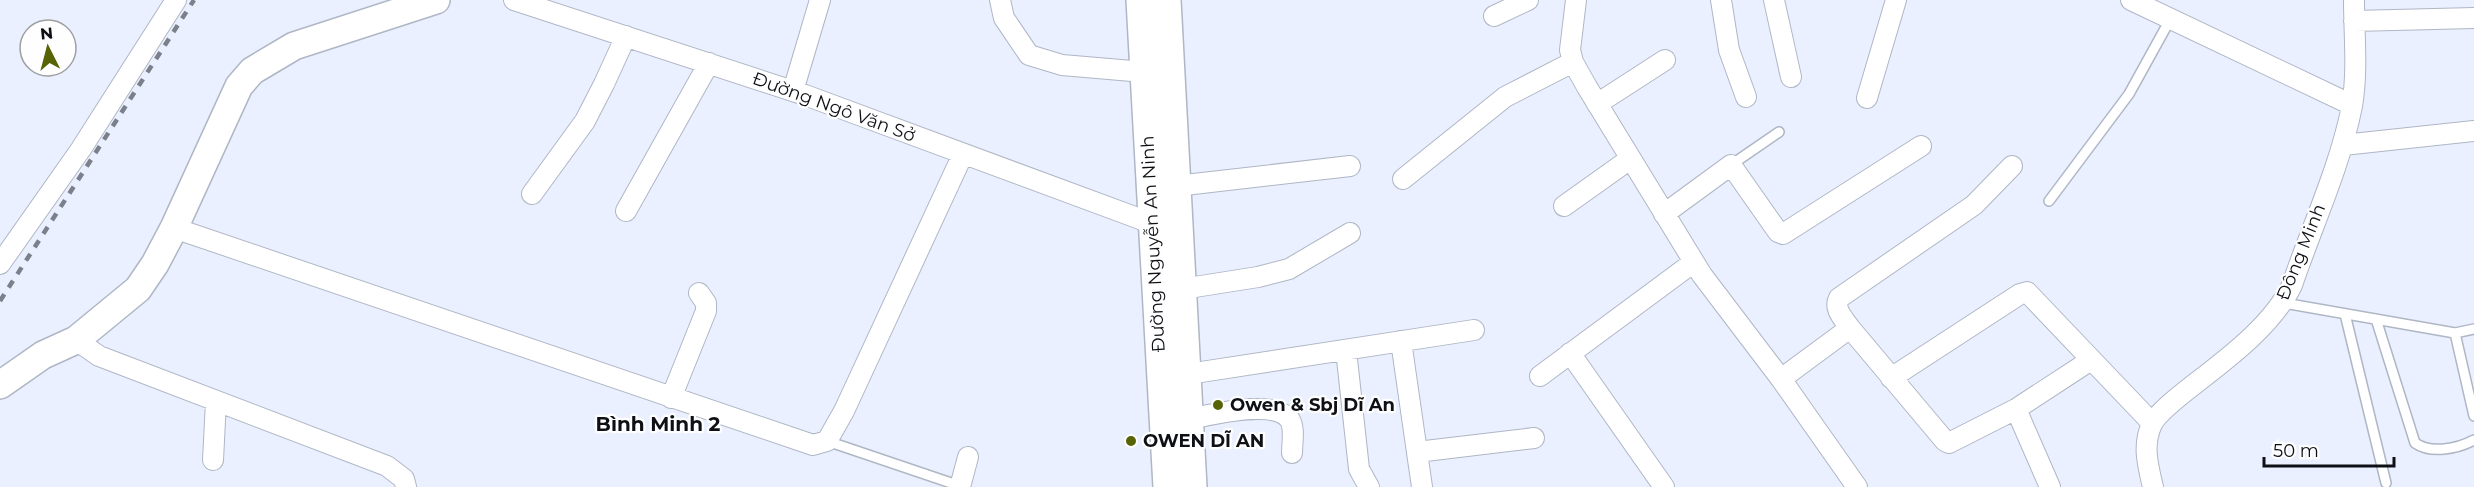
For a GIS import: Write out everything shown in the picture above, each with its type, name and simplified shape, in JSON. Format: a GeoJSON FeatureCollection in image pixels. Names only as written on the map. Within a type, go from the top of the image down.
{"type":"FeatureCollection","features":[{"type":"Feature","properties":{"kind":"main road"},"geometry":{"type":"LineString","coordinates":[[0,385],[43,355],[76,340],[138,289],[155,264],[174,228],[239,86],[252,71],[294,46],[436,0]]}},
{"type":"Feature","properties":{"kind":"main road","name":"Đường Nguyễn An Ninh"},"geometry":{"type":"LineString","coordinates":[[1140,0],[1151,223],[1173,377],[1189,419],[1193,487]]}},
{"type":"Feature","properties":{"kind":"main road","name":"Đường Nguyễn An Ninh"},"geometry":{"type":"LineString","coordinates":[[1167,0],[1182,289],[1173,377],[1167,487]]}},
{"type":"Feature","properties":{"kind":"street"},"geometry":{"type":"LineString","coordinates":[[3,253],[81,149],[176,0]]}},
{"type":"Feature","properties":{"kind":"street","name":"Đường Ngô Văn Sở"},"geometry":{"type":"LineString","coordinates":[[514,0],[793,91],[1151,223]]}},
{"type":"Feature","properties":{"kind":"street"},"geometry":{"type":"LineString","coordinates":[[793,91],[820,0]]}},
{"type":"Feature","properties":{"kind":"street"},"geometry":{"type":"LineString","coordinates":[[1000,0],[1004,18],[1029,55],[1062,65],[1144,72]]}},
{"type":"Feature","properties":{"kind":"street"},"geometry":{"type":"LineString","coordinates":[[1494,16],[1528,0]]}},
{"type":"Feature","properties":{"kind":"street"},"geometry":{"type":"LineString","coordinates":[[1576,0],[1570,50],[1572,62],[1694,262],[1857,487]]}},
{"type":"Feature","properties":{"kind":"street"},"geometry":{"type":"LineString","coordinates":[[1721,0],[1729,50],[1746,97]]}},
{"type":"Feature","properties":{"kind":"street"},"geometry":{"type":"LineString","coordinates":[[1774,0],[1791,77]]}},
{"type":"Feature","properties":{"kind":"street"},"geometry":{"type":"LineString","coordinates":[[1867,98],[1896,0]]}},
{"type":"Feature","properties":{"kind":"street"},"geometry":{"type":"LineString","coordinates":[[2131,0],[2153,5],[2171,18],[2352,105]]}},
{"type":"Feature","properties":{"kind":"street","name":"Đông Minh"},"geometry":{"type":"LineString","coordinates":[[2152,423],[2176,399],[2231,356],[2284,303],[2343,144],[2352,105],[2356,44],[2354,0]]}},
{"type":"Feature","properties":{"kind":"street"},"geometry":{"type":"LineString","coordinates":[[2354,21],[2474,18]]}},
{"type":"Feature","properties":{"kind":"street"},"geometry":{"type":"LineString","coordinates":[[532,194],[585,121],[626,36]]}},
{"type":"Feature","properties":{"kind":"street"},"geometry":{"type":"LineString","coordinates":[[1597,104],[1665,60]]}},
{"type":"Feature","properties":{"kind":"street"},"geometry":{"type":"LineString","coordinates":[[1403,179],[1506,97],[1572,62]]}},
{"type":"Feature","properties":{"kind":"street"},"geometry":{"type":"LineString","coordinates":[[626,211],[709,63]]}},
{"type":"Feature","properties":{"kind":"street"},"geometry":{"type":"LineString","coordinates":[[2343,144],[2474,131]]}},
{"type":"Feature","properties":{"kind":"street"},"geometry":{"type":"LineString","coordinates":[[1664,214],[1731,165],[1778,232],[1783,234],[1921,146]]}},
{"type":"Feature","properties":{"kind":"street"},"geometry":{"type":"LineString","coordinates":[[174,228],[813,445],[827,441],[844,411],[963,154]]}},
{"type":"Feature","properties":{"kind":"street"},"geometry":{"type":"LineString","coordinates":[[1564,206],[1630,159]]}},
{"type":"Feature","properties":{"kind":"street"},"geometry":{"type":"LineString","coordinates":[[1176,186],[1350,166]]}},
{"type":"Feature","properties":{"kind":"street"},"geometry":{"type":"LineString","coordinates":[[2012,166],[1974,205],[1839,298],[1838,310],[1891,378],[1949,443],[2016,410],[2091,360]]}},
{"type":"Feature","properties":{"kind":"street"},"geometry":{"type":"LineString","coordinates":[[1182,289],[1258,277],[1289,269],[1350,233]]}},
{"type":"Feature","properties":{"kind":"street"},"geometry":{"type":"LineString","coordinates":[[1540,376],[1694,262]]}},
{"type":"Feature","properties":{"kind":"street"},"geometry":{"type":"LineString","coordinates":[[1891,378],[2023,292],[2031,295],[2152,423],[2145,453],[2153,487]]}},
{"type":"Feature","properties":{"kind":"street"},"geometry":{"type":"LineString","coordinates":[[671,398],[706,311],[706,303],[699,293]]}},
{"type":"Feature","properties":{"kind":"street"},"geometry":{"type":"LineString","coordinates":[[1780,379],[1850,328]]}},
{"type":"Feature","properties":{"kind":"street"},"geometry":{"type":"LineString","coordinates":[[1173,377],[1474,330]]}},
{"type":"Feature","properties":{"kind":"street"},"geometry":{"type":"LineString","coordinates":[[76,340],[99,356],[387,466],[404,478],[406,487]]}},
{"type":"Feature","properties":{"kind":"street"},"geometry":{"type":"LineString","coordinates":[[1401,342],[1422,487]]}},
{"type":"Feature","properties":{"kind":"street"},"geometry":{"type":"LineString","coordinates":[[1346,350],[1359,469],[1369,487]]}},
{"type":"Feature","properties":{"kind":"street"},"geometry":{"type":"LineString","coordinates":[[1570,353],[1664,487]]}},
{"type":"Feature","properties":{"kind":"street"},"geometry":{"type":"LineString","coordinates":[[213,460],[216,401]]}},
{"type":"Feature","properties":{"kind":"street"},"geometry":{"type":"LineString","coordinates":[[1189,419],[1252,409],[1279,412],[1289,418],[1293,426],[1292,453]]}},
{"type":"Feature","properties":{"kind":"street"},"geometry":{"type":"LineString","coordinates":[[2016,410],[2050,487]]}},
{"type":"Feature","properties":{"kind":"street"},"geometry":{"type":"LineString","coordinates":[[1417,452],[1534,438]]}},
{"type":"Feature","properties":{"kind":"street"},"geometry":{"type":"LineString","coordinates":[[960,487],[968,457]]}},
{"type":"Feature","properties":{"kind":"lane"},"geometry":{"type":"LineString","coordinates":[[2049,201],[2129,94],[2171,18]]}},
{"type":"Feature","properties":{"kind":"lane"},"geometry":{"type":"LineString","coordinates":[[1731,165],[1779,132]]}},
{"type":"Feature","properties":{"kind":"lane"},"geometry":{"type":"LineString","coordinates":[[2284,303],[2455,333],[2474,329]]}},
{"type":"Feature","properties":{"kind":"lane"},"geometry":{"type":"LineString","coordinates":[[2345,314],[2386,483]]}},
{"type":"Feature","properties":{"kind":"lane"},"geometry":{"type":"LineString","coordinates":[[2376,319],[2415,442],[2423,449],[2452,448],[2474,440]]}},
{"type":"Feature","properties":{"kind":"lane"},"geometry":{"type":"LineString","coordinates":[[2455,333],[2474,416]]}},
{"type":"Feature","properties":{"kind":"lane"},"geometry":{"type":"LineString","coordinates":[[827,441],[960,487]]}},
{"type":"Feature","properties":{"kind":"railway"},"geometry":{"type":"LineString","coordinates":[[0,301],[194,0]]}},
{"type":"Feature","properties":{"kind":"place","name":"Owen & Sbj Dĩ An"},"geometry":{"type":"Point","coordinates":[1218,405]}},
{"type":"Feature","properties":{"kind":"place","name":"OWEN DĨ AN"},"geometry":{"type":"Point","coordinates":[1131,441]}},
{"type":"Feature","properties":{"kind":"district","name":"Bình Minh 2"},"geometry":{"type":"Point","coordinates":[658,424]}}]}
